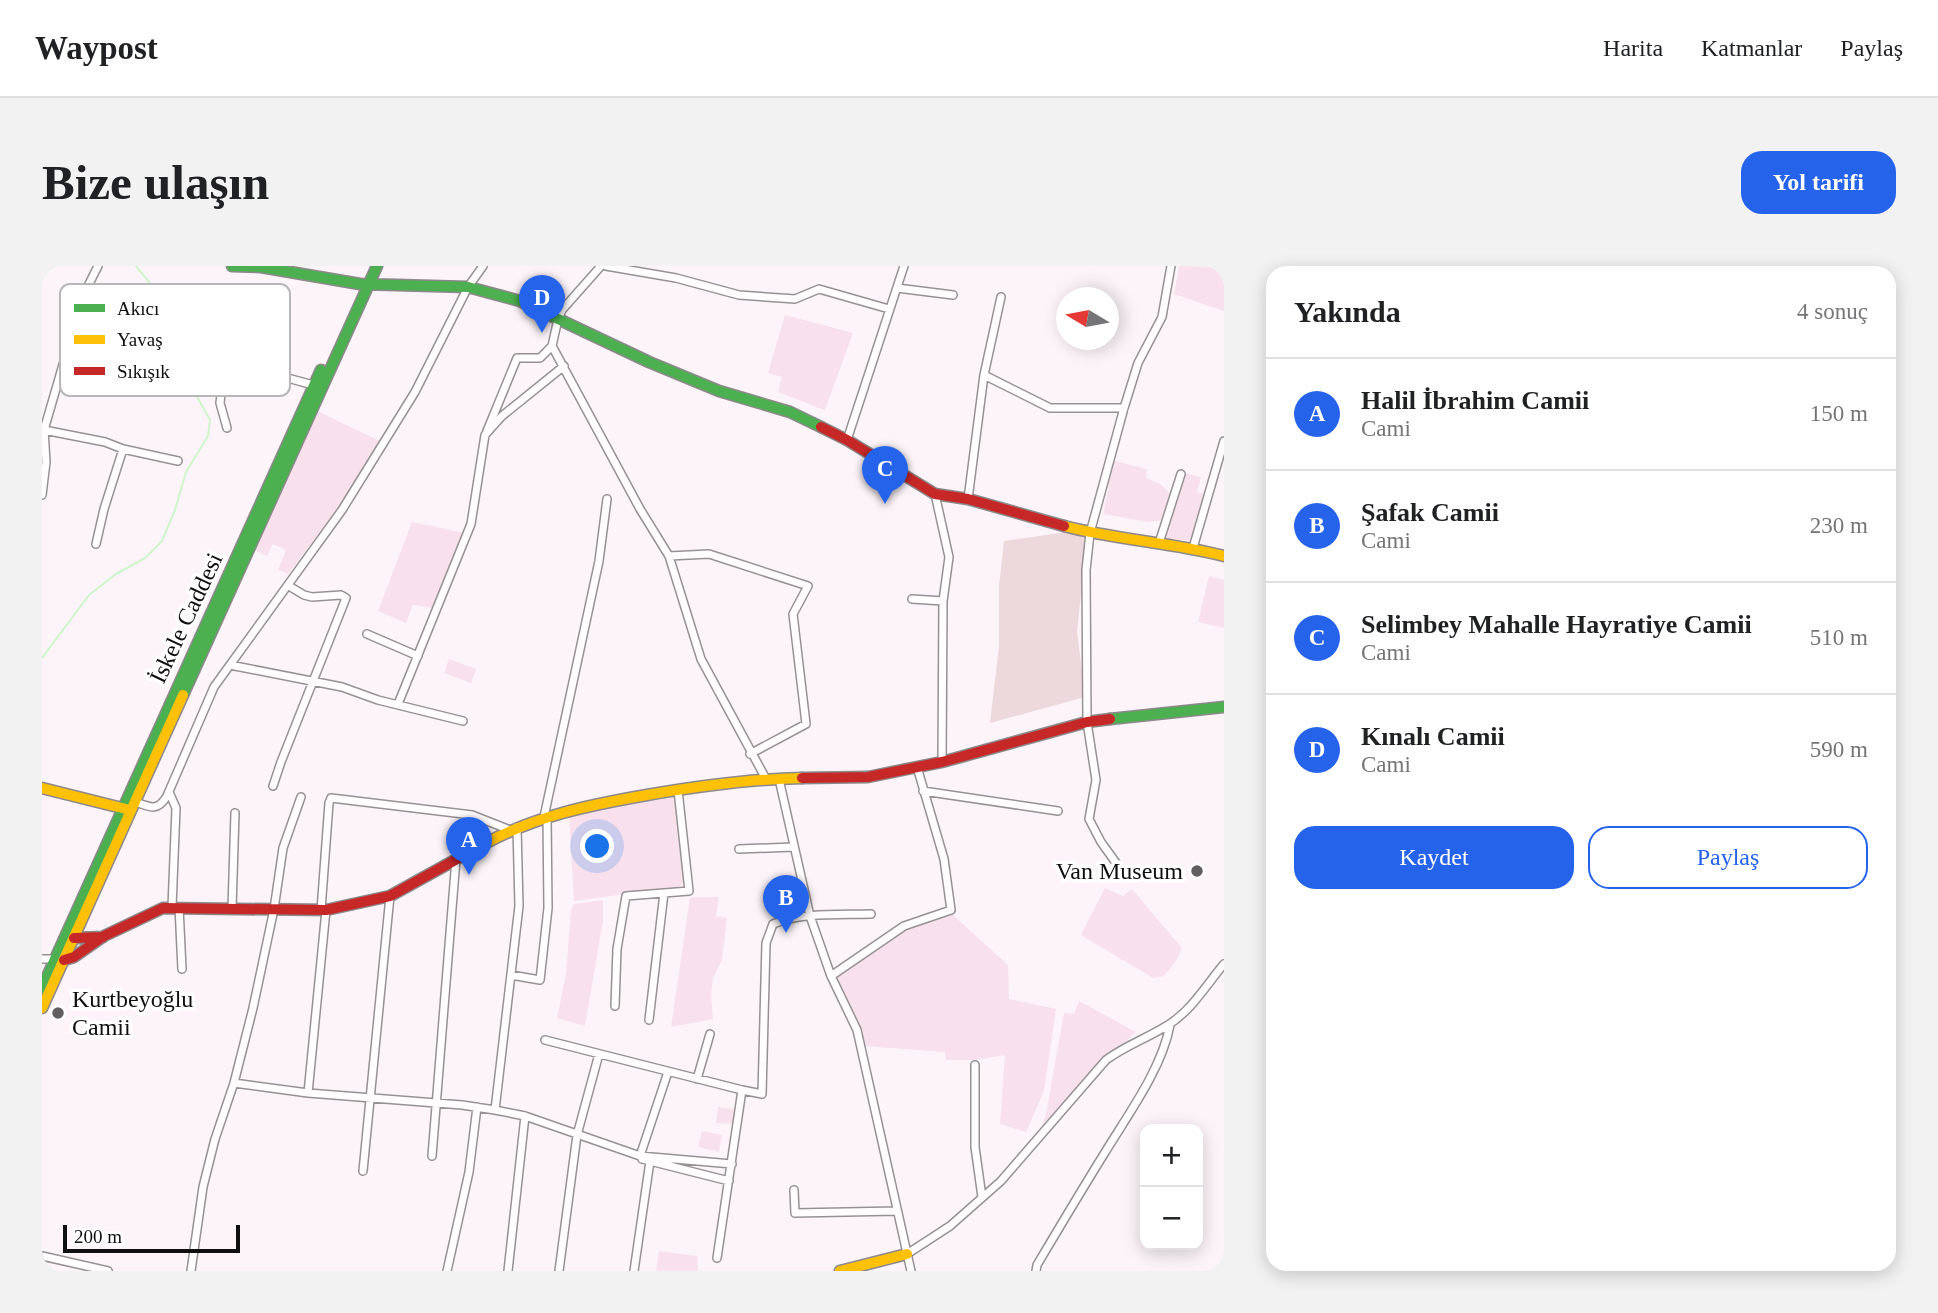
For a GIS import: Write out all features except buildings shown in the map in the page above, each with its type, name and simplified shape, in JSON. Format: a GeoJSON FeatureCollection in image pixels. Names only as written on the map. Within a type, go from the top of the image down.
{"type":"FeatureCollection","features":[{"type":"Feature","properties":{"kind":"street"},"geometry":{"type":"LineString","coordinates":[[89,284],[98,266]]}},
{"type":"Feature","properties":{"kind":"street"},"geometry":{"type":"LineString","coordinates":[[232,266],[261,267],[364,284],[468,286],[520,300],[649,362],[719,391],[790,412],[847,440],[935,494],[968,499],[1090,533],[1193,548],[1224,556]]}},
{"type":"Feature","properties":{"kind":"street","name":"İskele Caddesi"},"geometry":{"type":"LineString","coordinates":[[42,988],[59,960],[130,807],[364,284],[369,266]]}},
{"type":"Feature","properties":{"kind":"street"},"geometry":{"type":"LineString","coordinates":[[364,284],[377,266]]}},
{"type":"Feature","properties":{"kind":"street"},"geometry":{"type":"LineString","coordinates":[[42,788],[130,807],[158,807],[169,792],[207,702],[230,665],[342,509],[415,392],[468,286],[483,266]]}},
{"type":"Feature","properties":{"kind":"street"},"geometry":{"type":"LineString","coordinates":[[398,704],[471,524],[485,435],[517,358],[540,358],[552,346],[562,310],[603,266],[676,278],[739,295],[794,299],[819,289],[889,309]]}},
{"type":"Feature","properties":{"kind":"street"},"geometry":{"type":"LineString","coordinates":[[847,440],[904,266]]}},
{"type":"Feature","properties":{"kind":"street"},"geometry":{"type":"LineString","coordinates":[[1119,867],[1101,842],[1089,818],[1096,780],[1087,722],[1086,570],[1090,533],[1124,408],[1138,363],[1162,317],[1171,266]]}},
{"type":"Feature","properties":{"kind":"street"},"geometry":{"type":"LineString","coordinates":[[897,288],[953,295]]}},
{"type":"Feature","properties":{"kind":"street"},"geometry":{"type":"LineString","coordinates":[[968,499],[984,375],[1001,297]]}},
{"type":"Feature","properties":{"kind":"street"},"geometry":{"type":"LineString","coordinates":[[552,346],[640,509],[669,556],[701,659],[750,754],[766,779]]}},
{"type":"Feature","properties":{"kind":"street"},"geometry":{"type":"LineString","coordinates":[[485,435],[502,416],[564,366]]}},
{"type":"Feature","properties":{"kind":"street"},"geometry":{"type":"LineString","coordinates":[[42,494],[46,461],[44,430],[60,375]]}},
{"type":"Feature","properties":{"kind":"street"},"geometry":{"type":"LineString","coordinates":[[984,375],[1050,408],[1124,408]]}},
{"type":"Feature","properties":{"kind":"street"},"geometry":{"type":"LineString","coordinates":[[290,379],[317,386]]}},
{"type":"Feature","properties":{"kind":"street"},"geometry":{"type":"LineString","coordinates":[[221,396],[220,403],[228,428]]}},
{"type":"Feature","properties":{"kind":"street"},"geometry":{"type":"LineString","coordinates":[[44,430],[178,461]]}},
{"type":"Feature","properties":{"kind":"street"},"geometry":{"type":"LineString","coordinates":[[1193,548],[1224,441]]}},
{"type":"Feature","properties":{"kind":"street"},"geometry":{"type":"LineString","coordinates":[[96,544],[123,449]]}},
{"type":"Feature","properties":{"kind":"street"},"geometry":{"type":"LineString","coordinates":[[1159,543],[1181,474]]}},
{"type":"Feature","properties":{"kind":"street"},"geometry":{"type":"LineString","coordinates":[[935,494],[949,556],[943,601],[942,762]]}},
{"type":"Feature","properties":{"kind":"street"},"geometry":{"type":"LineString","coordinates":[[511,975],[540,980],[548,908],[545,816],[599,561],[607,499]]}},
{"type":"Feature","properties":{"kind":"street"},"geometry":{"type":"LineString","coordinates":[[669,556],[709,554],[808,586],[793,614],[806,724],[750,754]]}},
{"type":"Feature","properties":{"kind":"street"},"geometry":{"type":"LineString","coordinates":[[273,786],[346,598],[341,595],[304,595],[289,586]]}},
{"type":"Feature","properties":{"kind":"street"},"geometry":{"type":"LineString","coordinates":[[912,599],[943,601]]}},
{"type":"Feature","properties":{"kind":"street"},"geometry":{"type":"LineString","coordinates":[[367,634],[418,656]]}},
{"type":"Feature","properties":{"kind":"street"},"geometry":{"type":"LineString","coordinates":[[230,665],[314,681],[463,721]]}},
{"type":"Feature","properties":{"kind":"street"},"geometry":{"type":"LineString","coordinates":[[42,959],[74,957],[104,936],[151,914],[176,907],[323,910],[390,895],[514,829],[545,816],[579,807],[678,790],[766,779],[868,777],[942,762],[1087,722],[1224,707]]}},
{"type":"Feature","properties":{"kind":"street"},"geometry":{"type":"LineString","coordinates":[[831,976],[904,926],[951,910],[944,859],[917,767]]}},
{"type":"Feature","properties":{"kind":"street"},"geometry":{"type":"LineString","coordinates":[[779,779],[810,916],[831,976],[857,1030],[911,1271]]}},
{"type":"Feature","properties":{"kind":"street"},"geometry":{"type":"LineString","coordinates":[[615,1006],[617,949],[626,896],[689,891],[678,790]]}},
{"type":"Feature","properties":{"kind":"street"},"geometry":{"type":"LineString","coordinates":[[923,791],[1058,811]]}},
{"type":"Feature","properties":{"kind":"street"},"geometry":{"type":"LineString","coordinates":[[169,792],[176,808],[176,907],[182,969]]}},
{"type":"Feature","properties":{"kind":"street"},"geometry":{"type":"LineString","coordinates":[[191,1271],[202,1188],[234,1083],[274,909],[283,848],[301,797]]}},
{"type":"Feature","properties":{"kind":"street"},"geometry":{"type":"LineString","coordinates":[[307,1093],[331,798],[472,815],[514,829]]}},
{"type":"Feature","properties":{"kind":"street"},"geometry":{"type":"LineString","coordinates":[[42,1008],[59,960],[74,938],[130,807]]}},
{"type":"Feature","properties":{"kind":"street"},"geometry":{"type":"LineString","coordinates":[[232,908],[234,813]]}},
{"type":"Feature","properties":{"kind":"street"},"geometry":{"type":"LineString","coordinates":[[495,1110],[519,906],[514,829]]}},
{"type":"Feature","properties":{"kind":"street"},"geometry":{"type":"LineString","coordinates":[[739,849],[793,847]]}},
{"type":"Feature","properties":{"kind":"street"},"geometry":{"type":"LineString","coordinates":[[432,1156],[456,858]]}},
{"type":"Feature","properties":{"kind":"street"},"geometry":{"type":"LineString","coordinates":[[649,1020],[664,893]]}},
{"type":"Feature","properties":{"kind":"street"},"geometry":{"type":"LineString","coordinates":[[363,1171],[390,895]]}},
{"type":"Feature","properties":{"kind":"street"},"geometry":{"type":"LineString","coordinates":[[545,1040],[762,1094],[766,943],[774,924],[784,919],[810,916],[871,914]]}},
{"type":"Feature","properties":{"kind":"street"},"geometry":{"type":"LineString","coordinates":[[74,938],[104,936]]}},
{"type":"Feature","properties":{"kind":"street"},"geometry":{"type":"LineString","coordinates":[[840,1271],[907,1254],[935,1237],[1001,1181],[1106,1060],[1126,1045],[1170,1025],[1224,964]]}},
{"type":"Feature","properties":{"kind":"street"},"geometry":{"type":"LineString","coordinates":[[1036,1271],[1037,1265],[1137,1100],[1167,1042],[1170,1025]]}},
{"type":"Feature","properties":{"kind":"street"},"geometry":{"type":"LineString","coordinates":[[697,1079],[710,1034]]}},
{"type":"Feature","properties":{"kind":"street"},"geometry":{"type":"LineString","coordinates":[[559,1271],[577,1135],[599,1054]]}},
{"type":"Feature","properties":{"kind":"street"},"geometry":{"type":"LineString","coordinates":[[975,1065],[975,1147],[982,1197]]}},
{"type":"Feature","properties":{"kind":"street"},"geometry":{"type":"LineString","coordinates":[[640,1156],[668,1072]]}},
{"type":"Feature","properties":{"kind":"street"},"geometry":{"type":"LineString","coordinates":[[234,1083],[307,1093],[477,1107],[525,1116],[640,1156],[732,1164]]}},
{"type":"Feature","properties":{"kind":"street"},"geometry":{"type":"LineString","coordinates":[[718,1258],[743,1090]]}},
{"type":"Feature","properties":{"kind":"street"},"geometry":{"type":"LineString","coordinates":[[447,1271],[469,1171],[477,1107]]}},
{"type":"Feature","properties":{"kind":"street"},"geometry":{"type":"LineString","coordinates":[[508,1271],[525,1116]]}},
{"type":"Feature","properties":{"kind":"street"},"geometry":{"type":"LineString","coordinates":[[611,1152],[729,1181]]}},
{"type":"Feature","properties":{"kind":"street"},"geometry":{"type":"LineString","coordinates":[[634,1271],[650,1161]]}},
{"type":"Feature","properties":{"kind":"street"},"geometry":{"type":"LineString","coordinates":[[794,1190],[795,1213],[897,1210]]}},
{"type":"Feature","properties":{"kind":"street"},"geometry":{"type":"LineString","coordinates":[[42,1256],[108,1271]]}},
{"type":"Feature","properties":{"kind":"shaded area"},"geometry":{"type":"Polygon","coordinates":[[[1179,266],[1224,267],[1224,311],[1174,294],[1179,266]]]}},
{"type":"Feature","properties":{"kind":"shaded area"},"geometry":{"type":"Polygon","coordinates":[[[785,315],[853,333],[825,410],[778,392],[782,377],[768,373],[785,315]]]}},
{"type":"Feature","properties":{"kind":"shaded area"},"geometry":{"type":"Polygon","coordinates":[[[317,411],[380,441],[339,507],[288,574],[278,570],[286,550],[273,544],[267,556],[254,550],[317,411]]]}},
{"type":"Feature","properties":{"kind":"shaded area"},"geometry":{"type":"Polygon","coordinates":[[[1114,461],[1147,469],[1146,478],[1160,484],[1171,494],[1164,520],[1147,522],[1103,514],[1114,461]]]}},
{"type":"Feature","properties":{"kind":"shaded area"},"geometry":{"type":"Polygon","coordinates":[[[1182,472],[1201,477],[1197,492],[1206,495],[1193,541],[1162,538],[1182,472]]]}},
{"type":"Feature","properties":{"kind":"shaded area"},"geometry":{"type":"Polygon","coordinates":[[[412,522],[465,533],[433,608],[413,605],[406,623],[378,611],[412,522]]]}},
{"type":"Feature","properties":{"kind":"shaded area"},"geometry":{"type":"Polygon","coordinates":[[[1067,532],[1087,539],[1077,631],[1085,697],[990,723],[999,646],[999,586],[1004,541],[1067,532]]]}},
{"type":"Feature","properties":{"kind":"shaded area"},"geometry":{"type":"Polygon","coordinates":[[[1209,576],[1224,580],[1224,628],[1198,622],[1209,576]]]}},
{"type":"Feature","properties":{"kind":"shaded area"},"geometry":{"type":"Polygon","coordinates":[[[449,659],[476,669],[471,683],[444,673],[449,659]]]}},
{"type":"Feature","properties":{"kind":"shaded area"},"geometry":{"type":"Polygon","coordinates":[[[675,797],[685,878],[683,883],[678,887],[574,901],[569,814],[675,797]]]}},
{"type":"Feature","properties":{"kind":"shaded area"},"geometry":{"type":"Polygon","coordinates":[[[1105,888],[1123,896],[1132,889],[1182,948],[1164,976],[1153,978],[1081,935],[1105,888]]]}},
{"type":"Feature","properties":{"kind":"shaded area"},"geometry":{"type":"Polygon","coordinates":[[[690,897],[719,897],[716,916],[727,918],[722,960],[713,978],[713,1019],[671,1027],[690,897]]]}},
{"type":"Feature","properties":{"kind":"shaded area"},"geometry":{"type":"Polygon","coordinates":[[[603,900],[603,921],[585,1026],[557,1018],[566,974],[571,910],[574,904],[603,900]]]}},
{"type":"Feature","properties":{"kind":"shaded area"},"geometry":{"type":"Polygon","coordinates":[[[953,915],[1008,965],[1009,999],[1056,1009],[1044,1091],[1026,1132],[1000,1124],[1005,1055],[975,1060],[946,1060],[945,1052],[864,1046],[860,1029],[836,977],[905,930],[953,915]]]}},
{"type":"Feature","properties":{"kind":"shaded area"},"geometry":{"type":"Polygon","coordinates":[[[1079,1001],[1136,1032],[1042,1125],[1064,1013],[1074,1014],[1079,1001]]]}},
{"type":"Feature","properties":{"kind":"shaded area"},"geometry":{"type":"Polygon","coordinates":[[[718,1107],[735,1109],[733,1124],[716,1123],[718,1107]]]}},
{"type":"Feature","properties":{"kind":"shaded area"},"geometry":{"type":"Polygon","coordinates":[[[702,1131],[722,1135],[719,1152],[698,1147],[702,1131]]]}},
{"type":"Feature","properties":{"kind":"shaded area"},"geometry":{"type":"Polygon","coordinates":[[[659,1251],[697,1256],[698,1271],[656,1271],[659,1251]]]}},
{"type":"Feature","properties":{"kind":"waterway"},"geometry":{"type":"LineString","coordinates":[[136,266],[151,284]]}},
{"type":"Feature","properties":{"kind":"waterway"},"geometry":{"type":"LineString","coordinates":[[42,658],[89,595],[116,574],[145,558],[162,541],[186,472],[208,436],[210,420],[197,396]]}},
{"type":"Feature","properties":{"kind":"traffic: fast"},"geometry":{"type":"LineString","coordinates":[[232,266],[261,267],[360,284],[468,287],[520,301],[649,362],[719,391],[790,412],[821,427]]}},
{"type":"Feature","properties":{"kind":"traffic: fast"},"geometry":{"type":"LineString","coordinates":[[183,695],[377,266]]}},
{"type":"Feature","properties":{"kind":"traffic: fast"},"geometry":{"type":"LineString","coordinates":[[42,988],[321,370]]}},
{"type":"Feature","properties":{"kind":"traffic: fast"},"geometry":{"type":"LineString","coordinates":[[1110,719],[1224,707]]}},
{"type":"Feature","properties":{"kind":"traffic: slow"},"geometry":{"type":"LineString","coordinates":[[1064,526],[1224,556]]}},
{"type":"Feature","properties":{"kind":"traffic: slow"},"geometry":{"type":"LineString","coordinates":[[42,1008],[183,695]]}},
{"type":"Feature","properties":{"kind":"traffic: slow"},"geometry":{"type":"LineString","coordinates":[[484,844],[543,819],[604,803],[705,786],[802,778]]}},
{"type":"Feature","properties":{"kind":"traffic: slow"},"geometry":{"type":"LineString","coordinates":[[42,788],[130,810]]}},
{"type":"Feature","properties":{"kind":"traffic: slow"},"geometry":{"type":"LineString","coordinates":[[840,1271],[907,1254]]}},
{"type":"Feature","properties":{"kind":"traffic: jam"},"geometry":{"type":"LineString","coordinates":[[821,427],[935,494],[968,499],[1064,526]]}},
{"type":"Feature","properties":{"kind":"traffic: jam"},"geometry":{"type":"LineString","coordinates":[[802,778],[868,777],[942,762],[1087,722],[1110,719]]}},
{"type":"Feature","properties":{"kind":"traffic: jam"},"geometry":{"type":"LineString","coordinates":[[64,960],[74,957],[104,936],[163,908],[326,910],[390,896],[484,844]]}},
{"type":"Feature","properties":{"kind":"traffic: jam"},"geometry":{"type":"LineString","coordinates":[[74,938],[103,937]]}},
{"type":"Feature","properties":{"kind":"place","name":"Kınalı Camii"},"geometry":{"type":"Point","coordinates":[542,333]}},
{"type":"Feature","properties":{"kind":"place","name":"Selimbey Mahalle Hayratiye Camii"},"geometry":{"type":"Point","coordinates":[885,504]}},
{"type":"Feature","properties":{"kind":"place","name":"Van Museum"},"geometry":{"type":"Point","coordinates":[1197,871]}},
{"type":"Feature","properties":{"kind":"place","name":"Halil İbrahim Camii"},"geometry":{"type":"Point","coordinates":[469,875]}},
{"type":"Feature","properties":{"kind":"place","name":"Şafak Camii"},"geometry":{"type":"Point","coordinates":[786,933]}},
{"type":"Feature","properties":{"kind":"place","name":"Kurtbeyoğlu Camii"},"geometry":{"type":"Point","coordinates":[58,1013]}}]}
